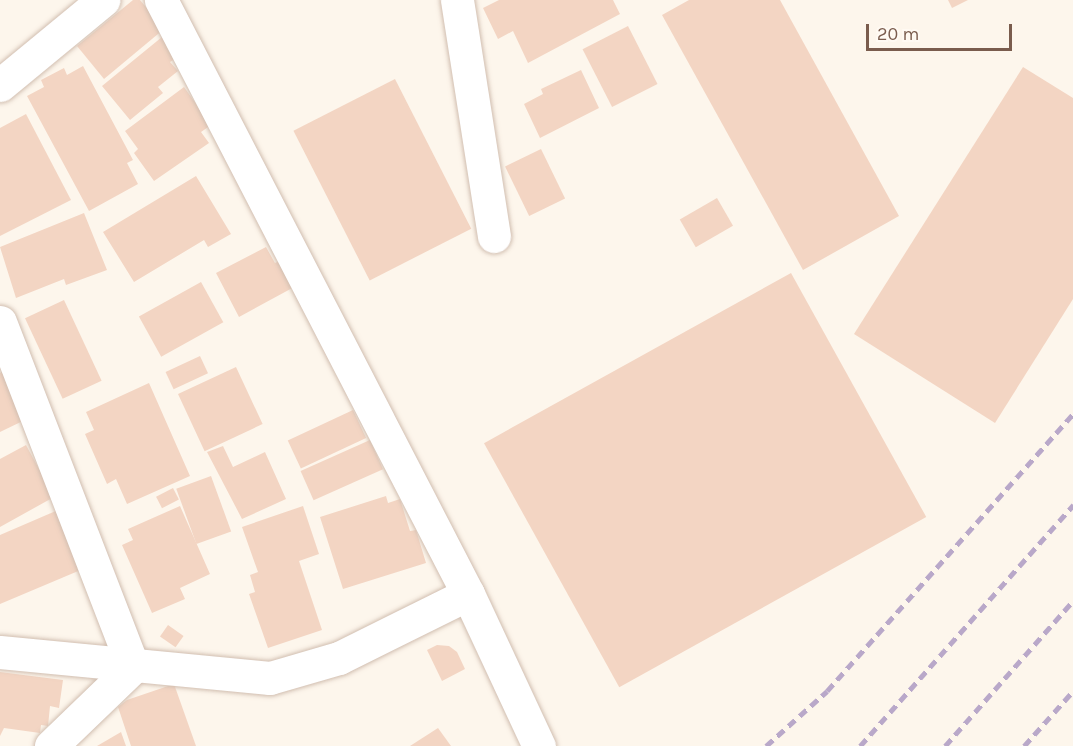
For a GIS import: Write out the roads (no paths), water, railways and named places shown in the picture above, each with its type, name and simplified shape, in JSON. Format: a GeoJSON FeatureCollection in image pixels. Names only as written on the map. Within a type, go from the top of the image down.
{"type":"FeatureCollection","features":[{"type":"Feature","properties":{"kind":"street"},"geometry":{"type":"LineString","coordinates":[[1,82],[103,0]]}},
{"type":"Feature","properties":{"kind":"street"},"geometry":{"type":"LineString","coordinates":[[161,0],[468,594],[538,746]]}},
{"type":"Feature","properties":{"kind":"street"},"geometry":{"type":"LineString","coordinates":[[457,0],[494,236]]}},
{"type":"Feature","properties":{"kind":"street"},"geometry":{"type":"LineString","coordinates":[[0,322],[134,667]]}},
{"type":"Feature","properties":{"kind":"street"},"geometry":{"type":"LineString","coordinates":[[0,652],[134,667],[270,678],[339,658],[468,594]]}},
{"type":"Feature","properties":{"kind":"street"},"geometry":{"type":"LineString","coordinates":[[51,746],[134,667]]}},
{"type":"Feature","properties":{"kind":"railway"},"geometry":{"type":"LineString","coordinates":[[766,746],[827,691],[1073,414]]}},
{"type":"Feature","properties":{"kind":"railway"},"geometry":{"type":"LineString","coordinates":[[860,746],[1073,505]]}},
{"type":"Feature","properties":{"kind":"railway"},"geometry":{"type":"LineString","coordinates":[[945,746],[1073,601]]}},
{"type":"Feature","properties":{"kind":"railway"},"geometry":{"type":"LineString","coordinates":[[1024,746],[1073,691]]}}]}
